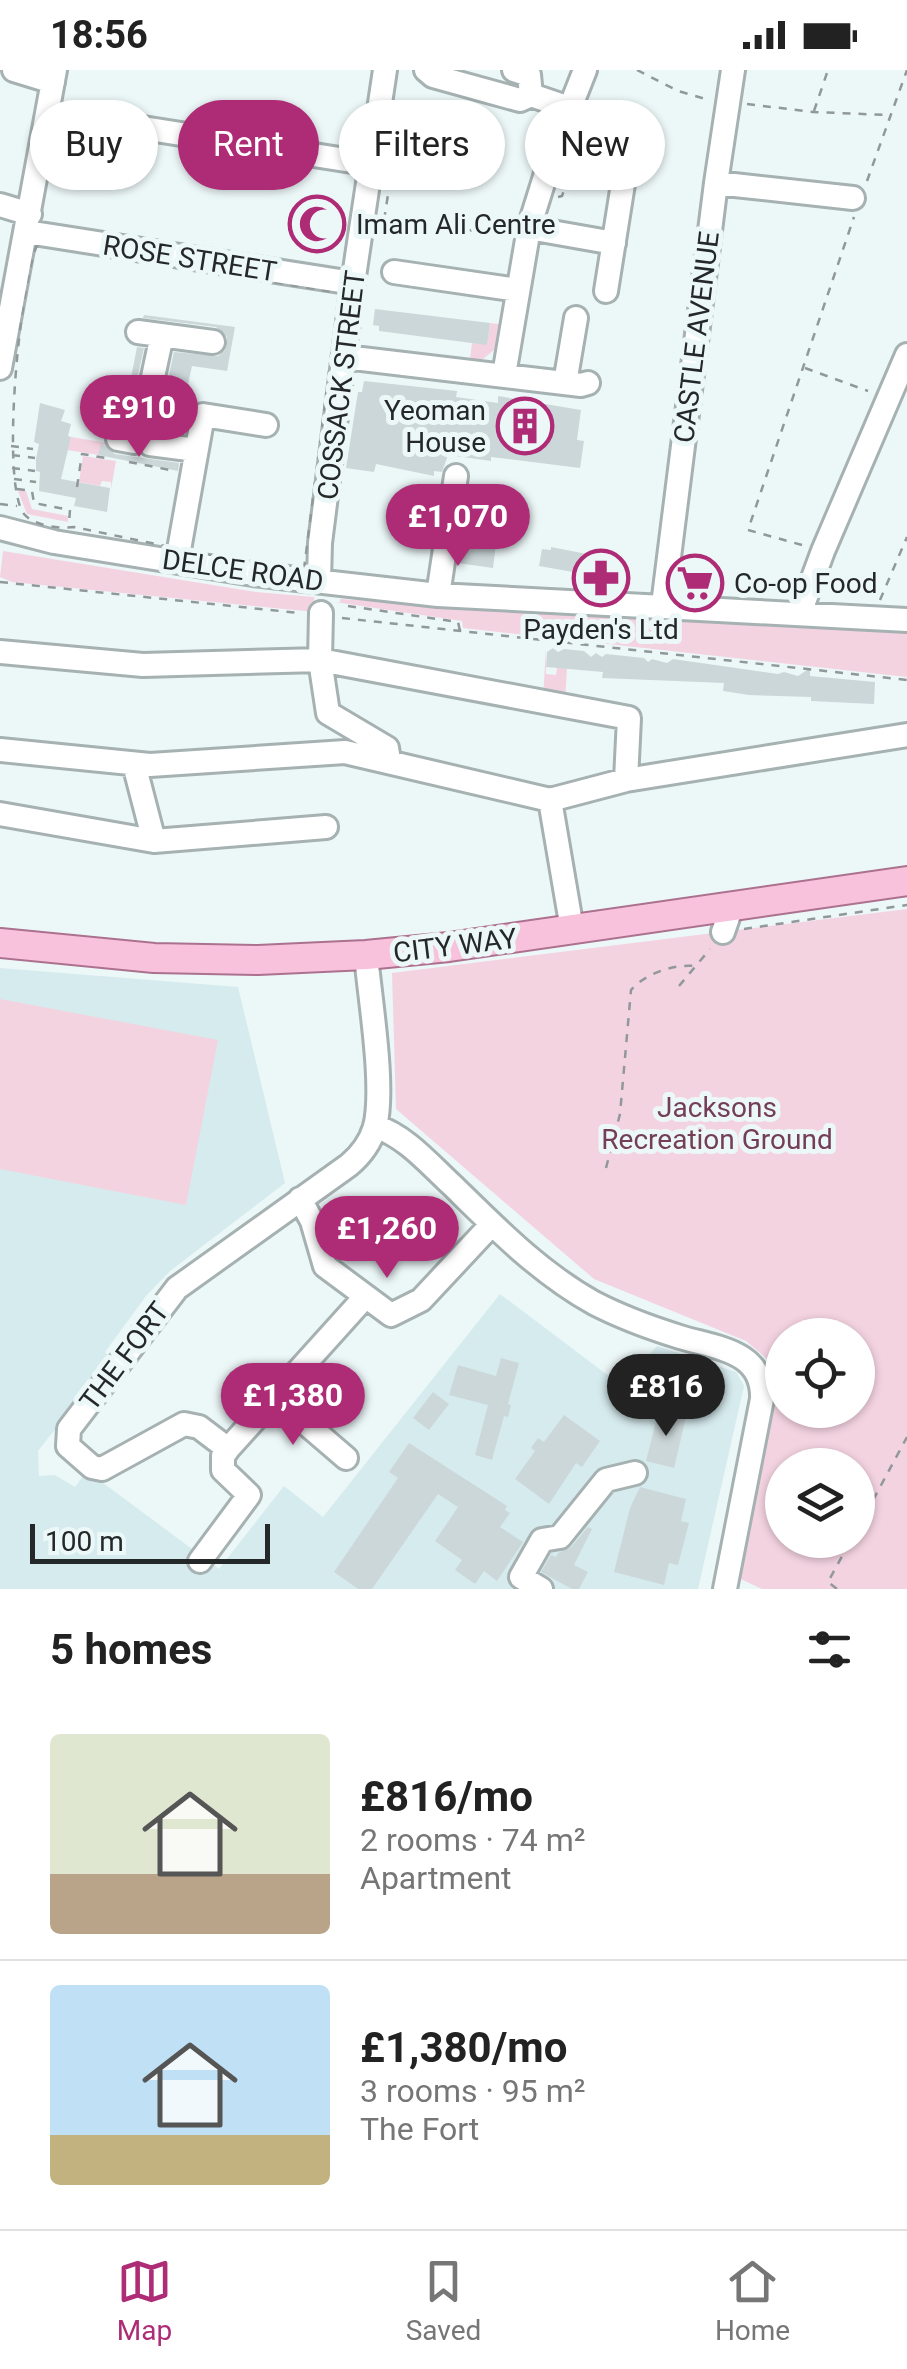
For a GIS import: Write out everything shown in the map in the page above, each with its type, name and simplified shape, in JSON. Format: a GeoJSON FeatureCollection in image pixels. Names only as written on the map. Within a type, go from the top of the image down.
{"type":"FeatureCollection","features":[{"type":"Feature","properties":{"kind":"main road","name":"CITY WAY"},"geometry":{"type":"LineString","coordinates":[[0,943],[154,958],[258,960],[366,955],[572,929],[728,919],[907,881]]}},
{"type":"Feature","properties":{"kind":"street"},"geometry":{"type":"LineString","coordinates":[[14,70],[54,76]]}},
{"type":"Feature","properties":{"kind":"street","name":"COSSACK STREET"},"geometry":{"type":"LineString","coordinates":[[381,100],[385,70]]}},
{"type":"Feature","properties":{"kind":"street"},"geometry":{"type":"LineString","coordinates":[[426,70],[432,76],[520,100],[532,96],[544,100]]}},
{"type":"Feature","properties":{"kind":"street"},"geometry":{"type":"LineString","coordinates":[[514,70],[530,75],[532,96]]}},
{"type":"Feature","properties":{"kind":"street"},"geometry":{"type":"LineString","coordinates":[[572,100],[585,70]]}},
{"type":"Feature","properties":{"kind":"street","name":"CASTLE AVENUE"},"geometry":{"type":"LineString","coordinates":[[663,605],[734,70]]}},
{"type":"Feature","properties":{"kind":"street"},"geometry":{"type":"LineString","coordinates":[[158,130],[339,159]]}},
{"type":"Feature","properties":{"kind":"street"},"geometry":{"type":"LineString","coordinates":[[716,183],[859,196]]}},
{"type":"Feature","properties":{"kind":"street"},"geometry":{"type":"LineString","coordinates":[[0,368],[35,190]]}},
{"type":"Feature","properties":{"kind":"street","name":"COSSACK STREET"},"geometry":{"type":"LineString","coordinates":[[320,581],[319,559],[340,485],[345,357],[368,190]]}},
{"type":"Feature","properties":{"kind":"street"},"geometry":{"type":"LineString","coordinates":[[504,375],[524,232],[539,190]]}},
{"type":"Feature","properties":{"kind":"street"},"geometry":{"type":"LineString","coordinates":[[606,291],[622,190]]}},
{"type":"Feature","properties":{"kind":"street","name":"ROSE STREET"},"geometry":{"type":"LineString","coordinates":[[0,205],[29,223],[353,284]]}},
{"type":"Feature","properties":{"kind":"street"},"geometry":{"type":"LineString","coordinates":[[524,232],[614,243]]}},
{"type":"Feature","properties":{"kind":"street"},"geometry":{"type":"LineString","coordinates":[[394,272],[517,290]]}},
{"type":"Feature","properties":{"kind":"street"},"geometry":{"type":"LineString","coordinates":[[345,357],[577,383],[576,318]]}},
{"type":"Feature","properties":{"kind":"street"},"geometry":{"type":"LineString","coordinates":[[213,342],[150,334],[142,430],[145,439],[154,445],[266,425]]}},
{"type":"Feature","properties":{"kind":"street"},"geometry":{"type":"LineString","coordinates":[[800,614],[907,354]]}},
{"type":"Feature","properties":{"kind":"street"},"geometry":{"type":"LineString","coordinates":[[178,554],[204,435]]}},
{"type":"Feature","properties":{"kind":"street"},"geometry":{"type":"LineString","coordinates":[[114,449],[145,439]]}},
{"type":"Feature","properties":{"kind":"street"},"geometry":{"type":"LineString","coordinates":[[438,594],[456,476]]}},
{"type":"Feature","properties":{"kind":"street"},"geometry":{"type":"LineString","coordinates":[[1,528],[12,500]]}},
{"type":"Feature","properties":{"kind":"street","name":"DELCE ROAD"},"geometry":{"type":"LineString","coordinates":[[1,528],[54,542],[178,554],[320,581],[438,594],[907,620]]}},
{"type":"Feature","properties":{"kind":"street"},"geometry":{"type":"LineString","coordinates":[[328,611],[320,660],[330,714],[386,748],[389,760]]}},
{"type":"Feature","properties":{"kind":"street"},"geometry":{"type":"LineString","coordinates":[[0,652],[143,664],[320,660],[629,718],[626,780]]}},
{"type":"Feature","properties":{"kind":"street"},"geometry":{"type":"LineString","coordinates":[[0,750],[134,764],[337,752],[389,760],[550,800],[626,780],[907,736]]}},
{"type":"Feature","properties":{"kind":"street"},"geometry":{"type":"LineString","coordinates":[[134,764],[154,841]]}},
{"type":"Feature","properties":{"kind":"street"},"geometry":{"type":"LineString","coordinates":[[550,800],[572,929]]}},
{"type":"Feature","properties":{"kind":"street"},"geometry":{"type":"LineString","coordinates":[[0,814],[154,841],[326,827]]}},
{"type":"Feature","properties":{"kind":"street"},"geometry":{"type":"LineString","coordinates":[[366,955],[378,1095],[375,1126],[404,1140],[534,1262],[578,1294],[624,1317],[728,1349],[743,1357],[759,1376],[762,1399],[725,1589]]}},
{"type":"Feature","properties":{"kind":"street","name":"THE FORT"},"geometry":{"type":"LineString","coordinates":[[228,1449],[198,1428],[181,1424],[119,1462],[98,1469],[73,1453],[66,1436],[174,1292],[357,1158],[375,1126]]}},
{"type":"Feature","properties":{"kind":"street"},"geometry":{"type":"LineString","coordinates":[[300,1198],[312,1221],[324,1264],[390,1314],[414,1306],[492,1224]]}},
{"type":"Feature","properties":{"kind":"street"},"geometry":{"type":"LineString","coordinates":[[200,1561],[249,1495],[223,1470],[223,1456],[365,1297]]}},
{"type":"Feature","properties":{"kind":"street"},"geometry":{"type":"LineString","coordinates":[[275,1396],[346,1458]]}},
{"type":"Feature","properties":{"kind":"street"},"geometry":{"type":"LineString","coordinates":[[541,1589],[521,1577],[542,1540],[560,1537],[606,1480],[635,1473]]}},
{"type":"Feature","properties":{"kind":"path"},"geometry":{"type":"LineString","coordinates":[[637,70],[678,91],[727,102],[813,112],[889,115]]}},
{"type":"Feature","properties":{"kind":"path"},"geometry":{"type":"LineString","coordinates":[[813,112],[828,70]]}},
{"type":"Feature","properties":{"kind":"path"},"geometry":{"type":"LineString","coordinates":[[823,552],[748,530],[859,196],[907,70]]}},
{"type":"Feature","properties":{"kind":"path"},"geometry":{"type":"LineString","coordinates":[[386,220],[524,232]]}},
{"type":"Feature","properties":{"kind":"path"},"geometry":{"type":"LineString","coordinates":[[38,242],[338,291],[306,568],[178,554],[34,522],[12,500],[13,375],[38,242]]}},
{"type":"Feature","properties":{"kind":"path"},"geometry":{"type":"LineString","coordinates":[[803,368],[888,398]]}},
{"type":"Feature","properties":{"kind":"path"},"geometry":{"type":"LineString","coordinates":[[10,446],[33,449]]}},
{"type":"Feature","properties":{"kind":"path"},"geometry":{"type":"LineString","coordinates":[[77,487],[82,454],[114,449]]}},
{"type":"Feature","properties":{"kind":"path"},"geometry":{"type":"LineString","coordinates":[[11,454],[35,458]]}},
{"type":"Feature","properties":{"kind":"path"},"geometry":{"type":"LineString","coordinates":[[129,462],[182,473]]}},
{"type":"Feature","properties":{"kind":"path"},"geometry":{"type":"LineString","coordinates":[[12,468],[35,471]]}},
{"type":"Feature","properties":{"kind":"path"},"geometry":{"type":"LineString","coordinates":[[14,479],[36,482]]}},
{"type":"Feature","properties":{"kind":"path"},"geometry":{"type":"LineString","coordinates":[[12,500],[32,492],[35,503],[70,510],[69,527]]}},
{"type":"Feature","properties":{"kind":"path"},"geometry":{"type":"LineString","coordinates":[[872,618],[907,537]]}},
{"type":"Feature","properties":{"kind":"path"},"geometry":{"type":"LineString","coordinates":[[0,582],[458,622],[460,631]]}},
{"type":"Feature","properties":{"kind":"path"},"geometry":{"type":"LineString","coordinates":[[328,611],[460,631],[907,680]]}},
{"type":"Feature","properties":{"kind":"path"},"geometry":{"type":"LineString","coordinates":[[679,986],[728,919],[907,905]]}},
{"type":"Feature","properties":{"kind":"path"},"geometry":{"type":"LineString","coordinates":[[606,1168],[620,1114],[631,990],[648,976],[678,966],[695,966]]}},
{"type":"Feature","properties":{"kind":"path"},"geometry":{"type":"LineString","coordinates":[[875,1496],[907,1436]]}},
{"type":"Feature","properties":{"kind":"path"},"geometry":{"type":"LineString","coordinates":[[837,1589],[828,1582],[841,1558]]}},
{"type":"Feature","properties":{"kind":"shaded area"},"geometry":{"type":"Polygon","coordinates":[[[0,968],[238,987],[285,1183],[170,1271],[146,1296],[105,1352],[111,1358],[38,1451],[39,1476],[55,1475],[75,1487],[87,1471],[219,1569],[284,1486],[323,1517],[500,1294],[622,1386],[657,1346],[736,1372],[744,1386],[698,1589],[0,1589],[0,968]]]}},
{"type":"Feature","properties":{"kind":"green space"},"geometry":{"type":"Polygon","coordinates":[[[490,323],[499,324],[494,350],[483,359],[470,359],[472,343],[487,344],[490,323]]]}},
{"type":"Feature","properties":{"kind":"green space"},"geometry":{"type":"Polygon","coordinates":[[[71,437],[114,444],[112,457],[67,450],[71,437]]]}},
{"type":"Feature","properties":{"kind":"green space"},"geometry":{"type":"Polygon","coordinates":[[[83,456],[116,461],[111,489],[111,482],[102,481],[100,486],[79,482],[83,456]]]}},
{"type":"Feature","properties":{"kind":"green space"},"geometry":{"type":"Polygon","coordinates":[[[18,491],[26,491],[32,509],[68,516],[68,522],[27,514],[18,491]]]}},
{"type":"Feature","properties":{"kind":"green space"},"geometry":{"type":"Polygon","coordinates":[[[3,551],[256,592],[314,597],[315,612],[12,582],[0,577],[3,551]]]}},
{"type":"Feature","properties":{"kind":"green space"},"geometry":{"type":"Polygon","coordinates":[[[340,599],[907,633],[907,677],[463,628],[462,621],[335,602],[340,599]]]}},
{"type":"Feature","properties":{"kind":"green space"},"geometry":{"type":"Polygon","coordinates":[[[546,649],[546,674],[556,675],[557,668],[567,668],[565,702],[543,698],[546,649]]]}},
{"type":"Feature","properties":{"kind":"green space","name":"Jacksons Recreation Ground"},"geometry":{"type":"Polygon","coordinates":[[[907,909],[907,1589],[762,1589],[734,1576],[766,1428],[875,1428],[875,1318],[765,1318],[765,1357],[746,1341],[594,1279],[396,1109],[392,973],[907,909]]]}},
{"type":"Feature","properties":{"kind":"green space"},"geometry":{"type":"Polygon","coordinates":[[[0,999],[218,1040],[186,1205],[0,1169],[0,999]]]}},
{"type":"Feature","properties":{"kind":"building"},"geometry":{"type":"Polygon","coordinates":[[[375,309],[490,323],[487,345],[379,331],[379,326],[373,325],[375,309]]]}},
{"type":"Feature","properties":{"kind":"building"},"geometry":{"type":"Polygon","coordinates":[[[144,315],[235,327],[227,371],[192,366],[180,421],[186,423],[184,433],[157,428],[174,352],[218,356],[225,350],[227,337],[216,327],[143,318],[144,315]]]}},
{"type":"Feature","properties":{"kind":"building"},"geometry":{"type":"Polygon","coordinates":[[[137,347],[144,348],[127,425],[122,424],[137,347]]]}},
{"type":"Feature","properties":{"kind":"building"},"geometry":{"type":"Polygon","coordinates":[[[364,381],[457,391],[456,397],[498,403],[498,396],[581,410],[577,440],[584,441],[580,468],[448,455],[442,472],[434,471],[434,476],[376,464],[374,472],[346,468],[358,392],[362,392],[364,381]]]}},
{"type":"Feature","properties":{"kind":"building"},"geometry":{"type":"Polygon","coordinates":[[[40,403],[65,410],[61,421],[71,424],[61,479],[110,488],[107,512],[74,506],[76,498],[39,491],[39,444],[34,442],[40,403]]]}},
{"type":"Feature","properties":{"kind":"building"},"geometry":{"type":"Polygon","coordinates":[[[101,443],[115,454],[179,463],[178,471],[98,455],[101,443]]]}},
{"type":"Feature","properties":{"kind":"building"},"geometry":{"type":"Polygon","coordinates":[[[467,500],[498,505],[493,568],[458,563],[467,500]]]}},
{"type":"Feature","properties":{"kind":"building"},"geometry":{"type":"Polygon","coordinates":[[[542,549],[587,554],[585,571],[539,566],[542,549]]]}},
{"type":"Feature","properties":{"kind":"building"},"geometry":{"type":"Polygon","coordinates":[[[553,648],[558,652],[584,651],[591,657],[596,653],[602,657],[606,654],[667,663],[673,659],[798,676],[810,668],[810,676],[875,682],[874,704],[749,695],[723,691],[724,683],[602,678],[603,672],[546,667],[547,652],[553,648]]]}},
{"type":"Feature","properties":{"kind":"building"},"geometry":{"type":"Polygon","coordinates":[[[501,1358],[519,1363],[508,1417],[504,1416],[492,1460],[475,1455],[488,1405],[449,1395],[458,1365],[496,1376],[501,1358]]]}},
{"type":"Feature","properties":{"kind":"building"},"geometry":{"type":"Polygon","coordinates":[[[433,1392],[449,1404],[429,1430],[413,1418],[433,1392]]]}},
{"type":"Feature","properties":{"kind":"building"},"geometry":{"type":"Polygon","coordinates":[[[659,1410],[686,1417],[674,1468],[646,1461],[659,1410]]]}},
{"type":"Feature","properties":{"kind":"building"},"geometry":{"type":"Polygon","coordinates":[[[564,1415],[600,1441],[582,1467],[576,1463],[549,1504],[515,1479],[535,1451],[531,1448],[538,1438],[544,1442],[564,1415]]]}},
{"type":"Feature","properties":{"kind":"building"},"geometry":{"type":"Polygon","coordinates":[[[409,1443],[507,1506],[505,1510],[510,1513],[500,1527],[523,1542],[497,1581],[484,1571],[475,1584],[455,1570],[462,1560],[435,1541],[458,1507],[438,1494],[372,1589],[358,1589],[334,1572],[398,1478],[389,1472],[409,1443]]]}},
{"type":"Feature","properties":{"kind":"building"},"geometry":{"type":"Polygon","coordinates":[[[640,1487],[686,1499],[681,1521],[689,1523],[678,1565],[669,1563],[664,1585],[614,1572],[630,1508],[640,1487]]]}},
{"type":"Feature","properties":{"kind":"building"},"geometry":{"type":"Polygon","coordinates":[[[588,1527],[592,1529],[574,1565],[588,1572],[579,1589],[541,1572],[551,1555],[556,1557],[571,1547],[588,1527]]]}},
{"type":"Feature","properties":{"kind":"place","name":"Imam Ali Centre"},"geometry":{"type":"Point","coordinates":[317,224]}},
{"type":"Feature","properties":{"kind":"place","name":"Yeoman House"},"geometry":{"type":"Point","coordinates":[525,426]}},
{"type":"Feature","properties":{"kind":"place","name":"Payden's Ltd"},"geometry":{"type":"Point","coordinates":[601,578]}},
{"type":"Feature","properties":{"kind":"place","name":"Co-op Food"},"geometry":{"type":"Point","coordinates":[695,583]}}]}
